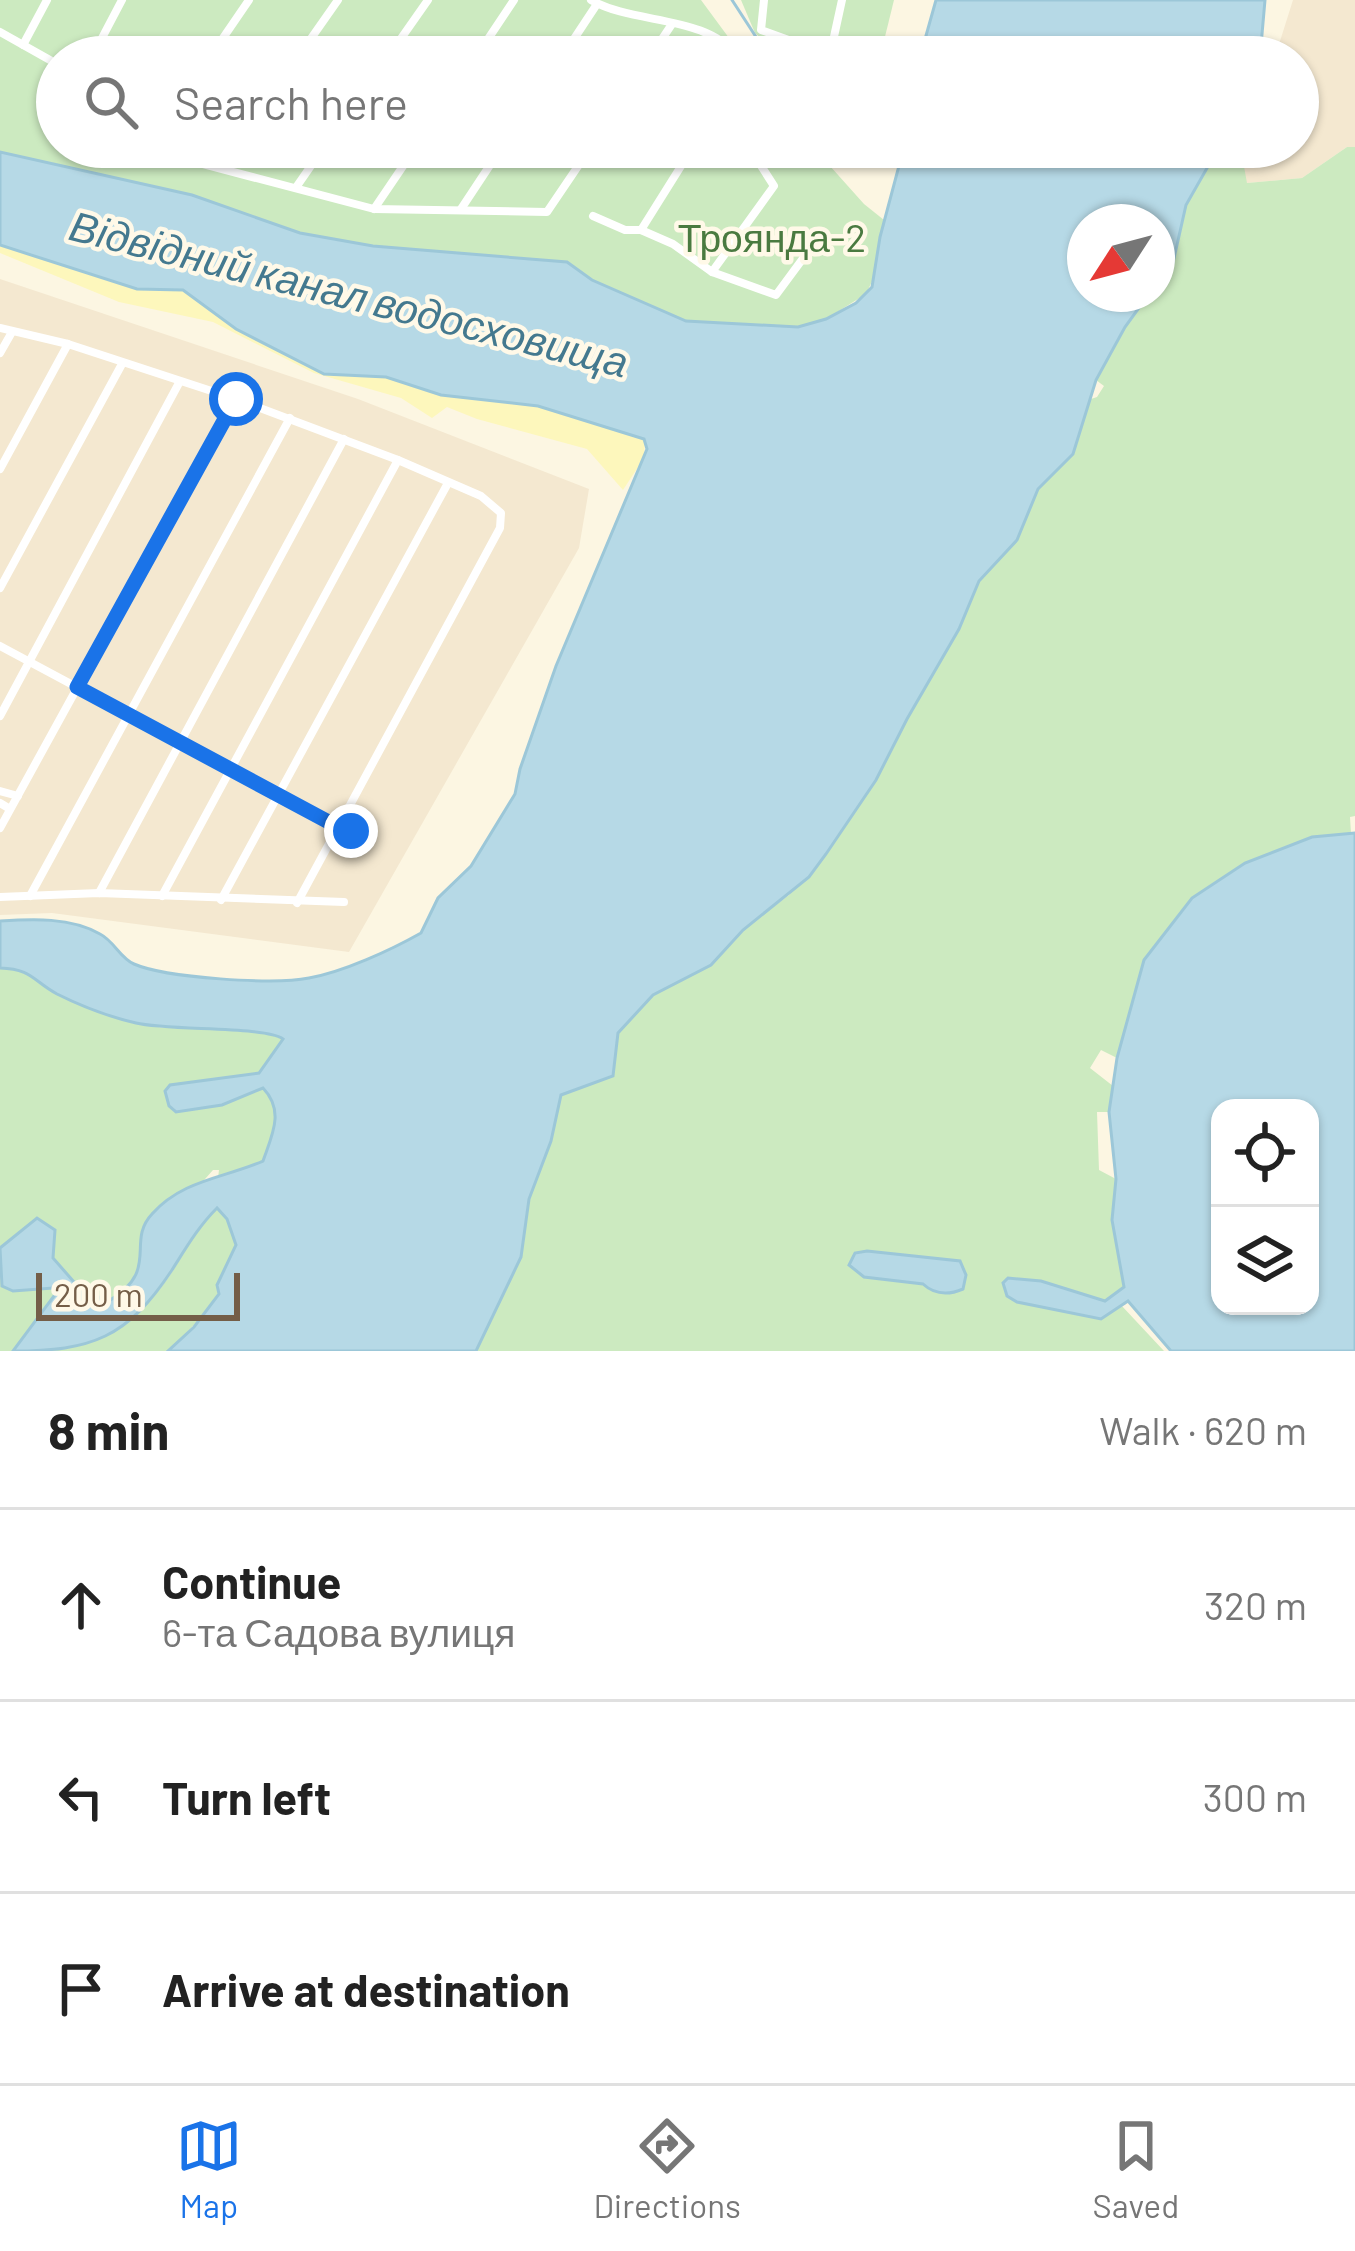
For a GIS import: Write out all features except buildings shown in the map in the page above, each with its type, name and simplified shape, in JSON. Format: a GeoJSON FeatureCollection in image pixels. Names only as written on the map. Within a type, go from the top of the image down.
{"type":"FeatureCollection","features":[{"type":"Feature","properties":{"kind":"street"},"geometry":{"type":"LineString","coordinates":[[23,45],[47,0]]}},
{"type":"Feature","properties":{"kind":"street"},"geometry":{"type":"LineString","coordinates":[[103,36],[122,0]]}},
{"type":"Feature","properties":{"kind":"street"},"geometry":{"type":"LineString","coordinates":[[224,36],[249,0]]}},
{"type":"Feature","properties":{"kind":"street"},"geometry":{"type":"LineString","coordinates":[[313,36],[338,0]]}},
{"type":"Feature","properties":{"kind":"street"},"geometry":{"type":"LineString","coordinates":[[403,36],[428,0]]}},
{"type":"Feature","properties":{"kind":"street"},"geometry":{"type":"LineString","coordinates":[[490,36],[514,0]]}},
{"type":"Feature","properties":{"kind":"street"},"geometry":{"type":"LineString","coordinates":[[764,0],[760,30],[767,36]]}},
{"type":"Feature","properties":{"kind":"street"},"geometry":{"type":"LineString","coordinates":[[834,36],[842,0]]}},
{"type":"Feature","properties":{"kind":"street"},"geometry":{"type":"LineString","coordinates":[[574,36],[594,2],[705,36]]}},
{"type":"Feature","properties":{"kind":"street"},"geometry":{"type":"LineString","coordinates":[[664,36],[672,24]]}},
{"type":"Feature","properties":{"kind":"street"},"geometry":{"type":"LineString","coordinates":[[0,32],[36,52]]}},
{"type":"Feature","properties":{"kind":"street"},"geometry":{"type":"LineString","coordinates":[[222,168],[374,209],[548,212],[577,168]]}},
{"type":"Feature","properties":{"kind":"street"},"geometry":{"type":"LineString","coordinates":[[297,186],[309,168]]}},
{"type":"Feature","properties":{"kind":"street"},"geometry":{"type":"LineString","coordinates":[[374,209],[402,168]]}},
{"type":"Feature","properties":{"kind":"street"},"geometry":{"type":"LineString","coordinates":[[460,210],[488,168]]}},
{"type":"Feature","properties":{"kind":"street"},"geometry":{"type":"LineString","coordinates":[[641,230],[680,168]]}},
{"type":"Feature","properties":{"kind":"street"},"geometry":{"type":"LineString","coordinates":[[712,272],[774,186],[762,168]]}},
{"type":"Feature","properties":{"kind":"street"},"geometry":{"type":"LineString","coordinates":[[593,216],[625,230],[641,230],[673,244],[712,272],[776,295],[821,234]]}},
{"type":"Feature","properties":{"kind":"street"},"geometry":{"type":"LineString","coordinates":[[0,328],[68,344],[290,418],[481,496],[501,513],[500,529],[297,903]]}},
{"type":"Feature","properties":{"kind":"street"},"geometry":{"type":"LineString","coordinates":[[0,353],[12,332]]}},
{"type":"Feature","properties":{"kind":"street"},"geometry":{"type":"LineString","coordinates":[[0,469],[68,344]]}},
{"type":"Feature","properties":{"kind":"street"},"geometry":{"type":"LineString","coordinates":[[0,589],[122,364]]}},
{"type":"Feature","properties":{"kind":"street"},"geometry":{"type":"LineString","coordinates":[[0,716],[179,383]]}},
{"type":"Feature","properties":{"kind":"street"},"geometry":{"type":"LineString","coordinates":[[0,829],[236,399]]}},
{"type":"Feature","properties":{"kind":"street"},"geometry":{"type":"LineString","coordinates":[[30,896],[290,418]]}},
{"type":"Feature","properties":{"kind":"street"},"geometry":{"type":"LineString","coordinates":[[99,892],[344,439]]}},
{"type":"Feature","properties":{"kind":"street"},"geometry":{"type":"LineString","coordinates":[[162,896],[398,460]]}},
{"type":"Feature","properties":{"kind":"street"},"geometry":{"type":"LineString","coordinates":[[221,900],[448,483]]}},
{"type":"Feature","properties":{"kind":"street"},"geometry":{"type":"LineString","coordinates":[[0,646],[351,831]]}},
{"type":"Feature","properties":{"kind":"street"},"geometry":{"type":"LineString","coordinates":[[0,791],[18,796]]}},
{"type":"Feature","properties":{"kind":"street"},"geometry":{"type":"LineString","coordinates":[[0,803],[10,809]]}},
{"type":"Feature","properties":{"kind":"street"},"geometry":{"type":"LineString","coordinates":[[0,897],[99,892],[344,902]]}},
{"type":"Feature","properties":{"kind":"shaded area"},"geometry":{"type":"Polygon","coordinates":[[[1293,0],[1355,0],[1355,147],[1347,147],[1319,166],[1319,36],[1282,36],[1293,0]]]}},
{"type":"Feature","properties":{"kind":"shaded area"},"geometry":{"type":"Polygon","coordinates":[[[1235,168],[1317,168],[1302,178],[1247,183],[1235,168]]]}},
{"type":"Feature","properties":{"kind":"shaded area"},"geometry":{"type":"Polygon","coordinates":[[[0,279],[358,399],[589,489],[579,548],[349,952],[52,913],[0,915],[0,279]]]}},
{"type":"Feature","properties":{"kind":"green space","name":"Троянда-2"},"geometry":{"type":"Polygon","coordinates":[[[0,0],[701,0],[728,36],[36,36],[36,160],[0,152],[0,0]]]}},
{"type":"Feature","properties":{"kind":"green space"},"geometry":{"type":"Polygon","coordinates":[[[741,0],[894,0],[885,36],[755,33],[741,0]]]}},
{"type":"Feature","properties":{"kind":"green space"},"geometry":{"type":"Polygon","coordinates":[[[1347,147],[1355,147],[1355,816],[1350,817],[1351,834],[1312,837],[1245,863],[1192,898],[1144,960],[1117,1058],[1101,1050],[1090,1068],[1113,1086],[1109,1112],[1097,1112],[1099,1170],[1116,1179],[1112,1220],[1125,1287],[1105,1301],[1041,1281],[1017,1302],[1101,1319],[1121,1305],[1164,1351],[476,1351],[521,1257],[529,1199],[561,1094],[613,1076],[618,1033],[653,995],[711,965],[743,930],[789,895],[876,780],[959,629],[979,581],[1017,540],[1038,489],[1073,454],[1088,400],[1097,397],[1104,386],[1096,380],[1125,327],[1136,312],[1175,312],[1175,254],[1186,205],[1207,168],[1244,168],[1247,183],[1302,178],[1347,147]]]}},
{"type":"Feature","properties":{"kind":"green space","name":"Троянда-2"},"geometry":{"type":"Polygon","coordinates":[[[71,168],[832,168],[884,220],[875,275],[866,294],[826,319],[798,327],[686,321],[592,280],[567,262],[373,246],[300,233],[192,195],[71,168]]]}},
{"type":"Feature","properties":{"kind":"green space"},"geometry":{"type":"Polygon","coordinates":[[[0,968],[26,974],[70,1000],[120,1019],[158,1027],[271,1035],[293,1049],[288,1059],[241,1085],[202,1088],[209,1092],[221,1087],[238,1091],[293,1061],[294,1086],[320,1093],[325,1131],[313,1154],[280,1173],[263,1161],[218,1178],[219,1170],[213,1170],[183,1204],[180,1227],[155,1276],[107,1324],[80,1325],[70,1316],[69,1290],[61,1280],[21,1280],[61,1286],[62,1321],[68,1332],[107,1330],[141,1309],[169,1277],[206,1197],[228,1191],[271,1193],[274,1204],[240,1264],[200,1318],[168,1351],[0,1351],[0,968]]]}},
{"type":"Feature","properties":{"kind":"sand"},"geometry":{"type":"Polygon","coordinates":[[[0,245],[137,289],[183,290],[236,329],[324,373],[386,377],[441,395],[538,406],[645,439],[644,458],[623,490],[587,449],[447,407],[432,418],[401,398],[314,373],[213,322],[119,302],[0,253],[0,245]]]}},
{"type":"Feature","properties":{"kind":"water"},"geometry":{"type":"Polygon","coordinates":[[[936,0],[1265,0],[1262,36],[926,36],[936,0]]]}},
{"type":"Feature","properties":{"kind":"water","name":"Відвідний канал водосховища"},"geometry":{"type":"Polygon","coordinates":[[[0,152],[36,160],[36,168],[71,168],[192,195],[300,233],[373,246],[567,262],[592,280],[686,321],[798,327],[856,303],[872,287],[898,168],[1207,168],[1186,205],[1175,254],[1175,204],[1067,204],[1067,312],[1136,312],[1096,380],[1073,454],[1038,489],[1017,540],[979,581],[959,629],[876,780],[809,877],[743,930],[711,965],[653,995],[618,1033],[613,1076],[561,1095],[551,1141],[529,1199],[521,1257],[476,1351],[168,1351],[219,1294],[217,1285],[236,1245],[227,1219],[217,1208],[155,1293],[123,1326],[65,1348],[13,1351],[57,1292],[53,1288],[13,1291],[2,1286],[0,1248],[37,1218],[55,1230],[53,1258],[74,1282],[107,1302],[124,1290],[138,1268],[141,1235],[152,1214],[190,1187],[263,1161],[273,1133],[274,1105],[263,1088],[222,1105],[176,1112],[165,1091],[170,1085],[259,1073],[283,1039],[258,1032],[136,1023],[76,1003],[26,973],[0,968],[0,921],[77,925],[105,937],[125,958],[149,969],[247,980],[322,975],[421,933],[438,898],[471,866],[515,794],[556,666],[647,449],[644,439],[538,406],[441,395],[386,377],[324,374],[236,329],[183,290],[137,289],[0,245],[0,152]]]}},
{"type":"Feature","properties":{"kind":"water"},"geometry":{"type":"Polygon","coordinates":[[[1355,833],[1355,1351],[1171,1351],[1128,1301],[1101,1319],[1017,1302],[1007,1296],[1003,1283],[1008,1278],[1041,1281],[1105,1301],[1124,1287],[1112,1220],[1116,1179],[1109,1112],[1117,1058],[1144,960],[1192,898],[1245,863],[1312,837],[1355,833]]]}},
{"type":"Feature","properties":{"kind":"water"},"geometry":{"type":"Polygon","coordinates":[[[855,1253],[960,1261],[966,1275],[963,1289],[942,1293],[923,1284],[864,1277],[849,1265],[855,1253]]]}},
{"type":"Feature","properties":{"kind":"waterway"},"geometry":{"type":"LineString","coordinates":[[732,0],[755,36]]}},
{"type":"Feature","properties":{"kind":"route"},"geometry":{"type":"LineString","coordinates":[[236,399],[77,687],[351,831]]}}]}
